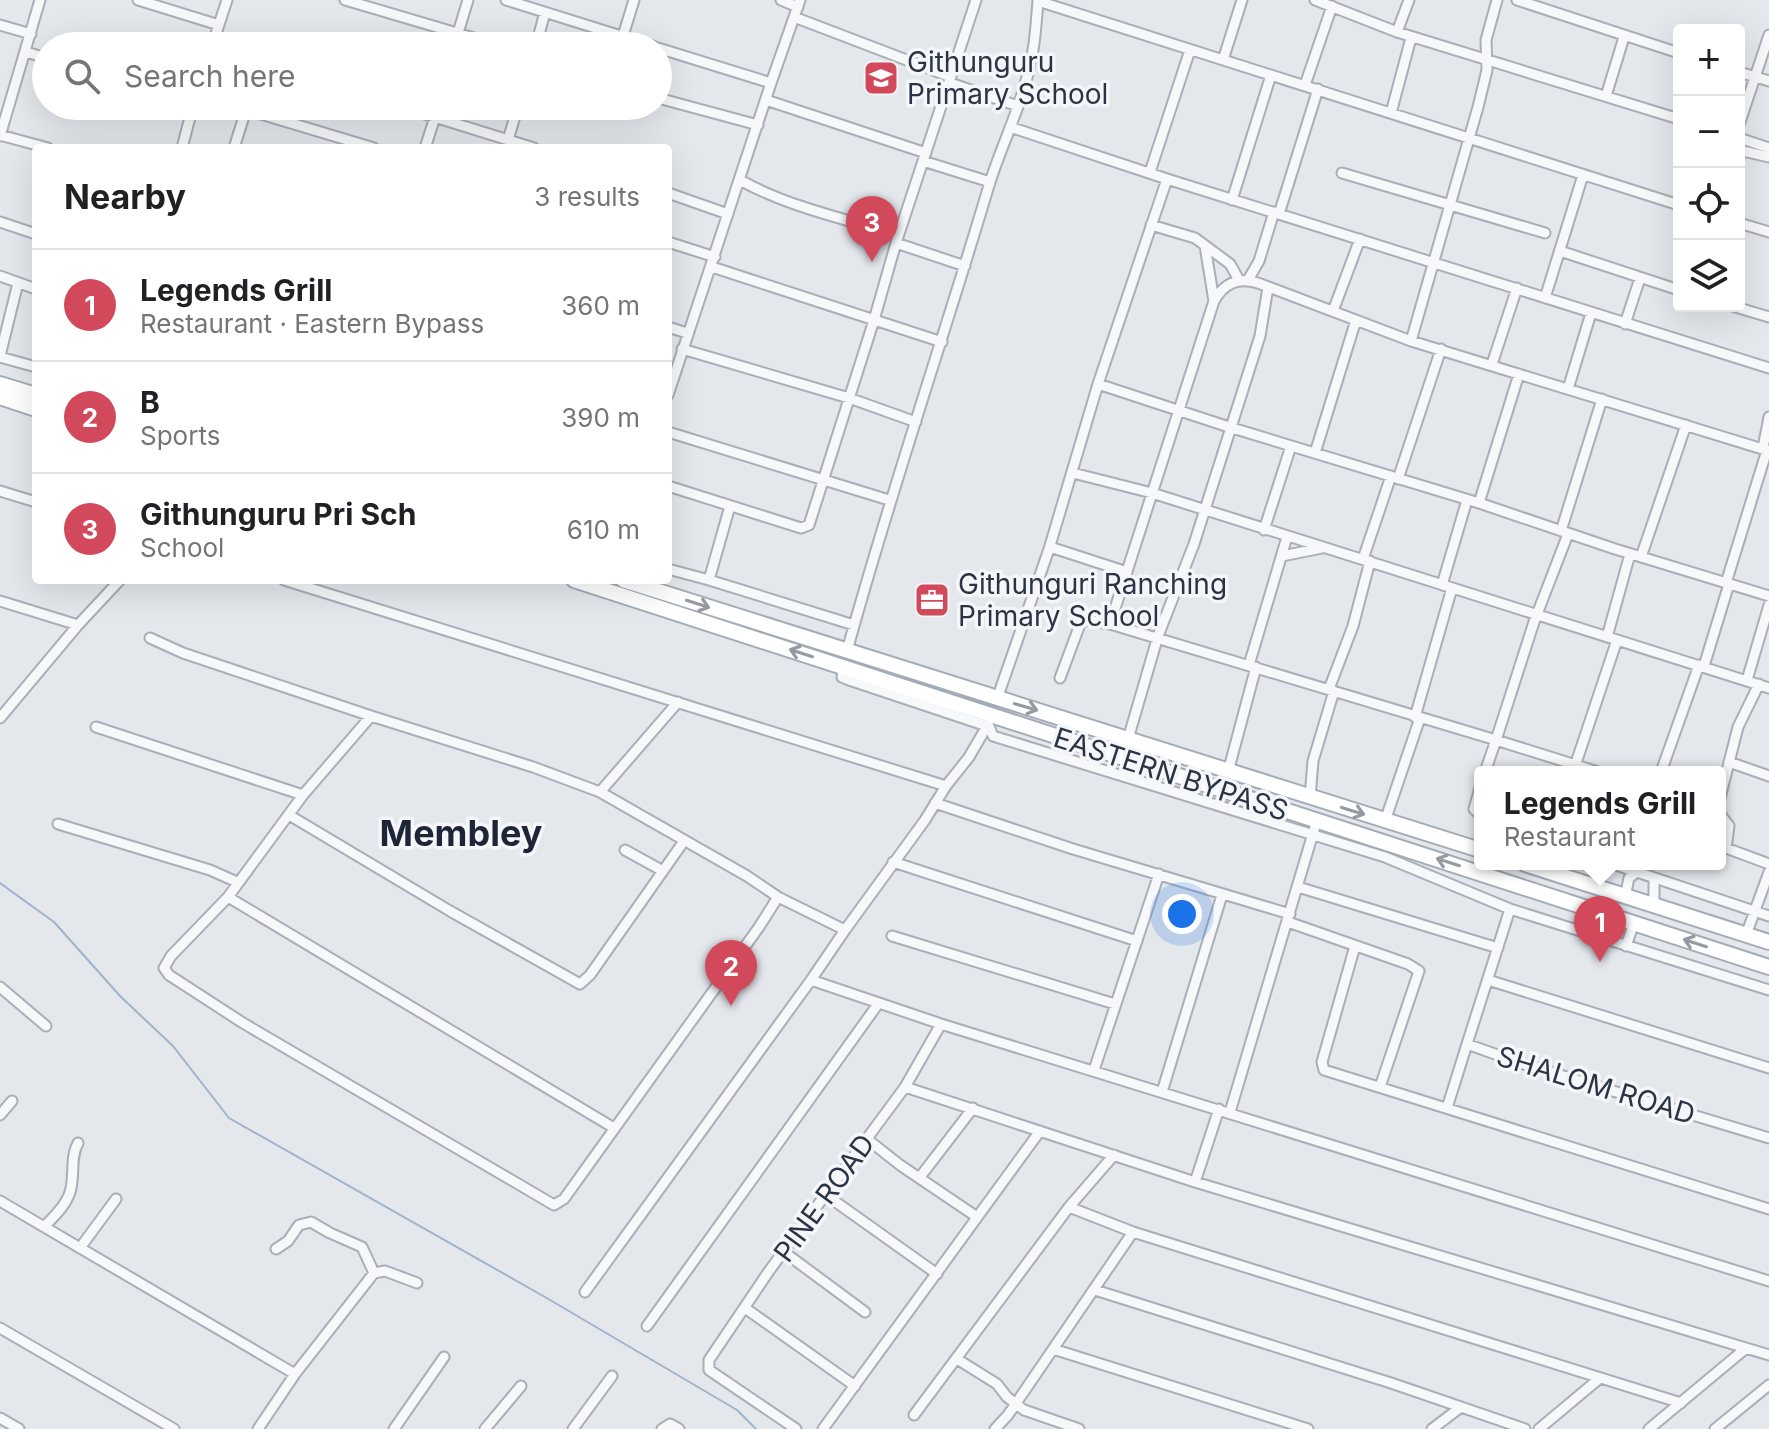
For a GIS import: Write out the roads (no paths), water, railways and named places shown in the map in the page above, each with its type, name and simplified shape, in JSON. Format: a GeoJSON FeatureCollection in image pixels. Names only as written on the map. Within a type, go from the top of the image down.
{"type":"FeatureCollection","features":[{"type":"Feature","properties":{"kind":"main road"},"geometry":{"type":"LineString","coordinates":[[0,384],[32,394]]}},
{"type":"Feature","properties":{"kind":"main road"},"geometry":{"type":"LineString","coordinates":[[0,397],[32,408]]}},
{"type":"Feature","properties":{"kind":"main road","name":"EASTERN BYPASS"},"geometry":{"type":"LineString","coordinates":[[586,584],[941,700],[989,721],[1104,752],[1769,967]]}},
{"type":"Feature","properties":{"kind":"main road","name":"EASTERN BYPASS"},"geometry":{"type":"LineString","coordinates":[[641,584],[1474,848]]}},
{"type":"Feature","properties":{"kind":"main road"},"geometry":{"type":"LineString","coordinates":[[941,700],[947,683]]}},
{"type":"Feature","properties":{"kind":"main road"},"geometry":{"type":"LineString","coordinates":[[1555,870],[1625,897],[1769,942]]}},
{"type":"Feature","properties":{"kind":"street"},"geometry":{"type":"LineString","coordinates":[[32,144],[0,136],[40,0]]}},
{"type":"Feature","properties":{"kind":"street"},"geometry":{"type":"LineString","coordinates":[[138,0],[219,25]]}},
{"type":"Feature","properties":{"kind":"street"},"geometry":{"type":"LineString","coordinates":[[217,32],[227,0]]}},
{"type":"Feature","properties":{"kind":"street"},"geometry":{"type":"LineString","coordinates":[[345,0],[459,32],[468,0]]}},
{"type":"Feature","properties":{"kind":"street"},"geometry":{"type":"LineString","coordinates":[[506,0],[610,32]]}},
{"type":"Feature","properties":{"kind":"street"},"geometry":{"type":"LineString","coordinates":[[624,32],[634,0]]}},
{"type":"Feature","properties":{"kind":"street"},"geometry":{"type":"LineString","coordinates":[[781,0],[951,80],[1018,106]]}},
{"type":"Feature","properties":{"kind":"street"},"geometry":{"type":"LineString","coordinates":[[672,487],[807,527],[976,0]]}},
{"type":"Feature","properties":{"kind":"street"},"geometry":{"type":"LineString","coordinates":[[847,651],[889,500],[1031,62],[1038,0],[1673,203]]}},
{"type":"Feature","properties":{"kind":"street"},"geometry":{"type":"LineString","coordinates":[[1223,60],[1242,0]]}},
{"type":"Feature","properties":{"kind":"street"},"geometry":{"type":"LineString","coordinates":[[1315,0],[1411,38],[1673,117]]}},
{"type":"Feature","properties":{"kind":"street"},"geometry":{"type":"LineString","coordinates":[[1397,32],[1409,0]]}},
{"type":"Feature","properties":{"kind":"street"},"geometry":{"type":"LineString","coordinates":[[1411,341],[1470,138],[1487,70],[1486,40],[1497,0]]}},
{"type":"Feature","properties":{"kind":"street"},"geometry":{"type":"LineString","coordinates":[[1517,0],[1673,51]]}},
{"type":"Feature","properties":{"kind":"street"},"geometry":{"type":"LineString","coordinates":[[1305,85],[1332,6]]}},
{"type":"Feature","properties":{"kind":"street"},"geometry":{"type":"LineString","coordinates":[[672,382],[797,8]]}},
{"type":"Feature","properties":{"kind":"street"},"geometry":{"type":"LineString","coordinates":[[540,32],[545,12]]}},
{"type":"Feature","properties":{"kind":"street"},"geometry":{"type":"LineString","coordinates":[[0,25],[31,34]]}},
{"type":"Feature","properties":{"kind":"street"},"geometry":{"type":"LineString","coordinates":[[1745,108],[1769,35]]}},
{"type":"Feature","properties":{"kind":"street"},"geometry":{"type":"LineString","coordinates":[[1606,96],[1624,37]]}},
{"type":"Feature","properties":{"kind":"street"},"geometry":{"type":"LineString","coordinates":[[1391,113],[1411,38]]}},
{"type":"Feature","properties":{"kind":"street"},"geometry":{"type":"LineString","coordinates":[[1150,172],[1190,50]]}},
{"type":"Feature","properties":{"kind":"street"},"geometry":{"type":"LineString","coordinates":[[26,52],[32,54]]}},
{"type":"Feature","properties":{"kind":"street"},"geometry":{"type":"LineString","coordinates":[[672,52],[771,83]]}},
{"type":"Feature","properties":{"kind":"street"},"geometry":{"type":"LineString","coordinates":[[1745,74],[1769,81]]}},
{"type":"Feature","properties":{"kind":"street"},"geometry":{"type":"LineString","coordinates":[[1232,200],[1271,75]]}},
{"type":"Feature","properties":{"kind":"street"},"geometry":{"type":"LineString","coordinates":[[1110,624],[1214,301],[1225,287],[1244,280],[1259,261],[1318,89]]}},
{"type":"Feature","properties":{"kind":"street"},"geometry":{"type":"LineString","coordinates":[[766,100],[990,182]]}},
{"type":"Feature","properties":{"kind":"street"},"geometry":{"type":"LineString","coordinates":[[672,102],[758,125]]}},
{"type":"Feature","properties":{"kind":"street"},"geometry":{"type":"LineString","coordinates":[[183,144],[189,120]]}},
{"type":"Feature","properties":{"kind":"street"},"geometry":{"type":"LineString","coordinates":[[235,144],[243,120]]}},
{"type":"Feature","properties":{"kind":"street"},"geometry":{"type":"LineString","coordinates":[[280,120],[361,144]]}},
{"type":"Feature","properties":{"kind":"street"},"geometry":{"type":"LineString","coordinates":[[426,144],[432,120]]}},
{"type":"Feature","properties":{"kind":"street"},"geometry":{"type":"LineString","coordinates":[[453,120],[521,144]]}},
{"type":"Feature","properties":{"kind":"street"},"geometry":{"type":"LineString","coordinates":[[508,140],[514,120]]}},
{"type":"Feature","properties":{"kind":"street"},"geometry":{"type":"LineString","coordinates":[[1010,127],[1769,368]]}},
{"type":"Feature","properties":{"kind":"street"},"geometry":{"type":"LineString","coordinates":[[1745,140],[1769,148]]}},
{"type":"Feature","properties":{"kind":"street"},"geometry":{"type":"LineString","coordinates":[[1745,151],[1769,157]]}},
{"type":"Feature","properties":{"kind":"street"},"geometry":{"type":"LineString","coordinates":[[1342,173],[1545,233]]}},
{"type":"Feature","properties":{"kind":"street"},"geometry":{"type":"LineString","coordinates":[[1545,298],[1583,175]]}},
{"type":"Feature","properties":{"kind":"street"},"geometry":{"type":"LineString","coordinates":[[997,699],[1050,547],[1098,384],[1167,179]]}},
{"type":"Feature","properties":{"kind":"street"},"geometry":{"type":"LineString","coordinates":[[740,180],[965,266]]}},
{"type":"Feature","properties":{"kind":"street"},"geometry":{"type":"LineString","coordinates":[[672,194],[728,214]]}},
{"type":"Feature","properties":{"kind":"street"},"geometry":{"type":"LineString","coordinates":[[0,222],[32,233]]}},
{"type":"Feature","properties":{"kind":"street"},"geometry":{"type":"LineString","coordinates":[[1151,225],[1187,235],[1230,264],[1244,280],[1411,341],[1766,450]]}},
{"type":"Feature","properties":{"kind":"street"},"geometry":{"type":"LineString","coordinates":[[1745,225],[1769,232]]}},
{"type":"Feature","properties":{"kind":"street"},"geometry":{"type":"LineString","coordinates":[[1333,311],[1360,239]]}},
{"type":"Feature","properties":{"kind":"street"},"geometry":{"type":"LineString","coordinates":[[672,244],[776,286],[942,342]]}},
{"type":"Feature","properties":{"kind":"street"},"geometry":{"type":"LineString","coordinates":[[1205,246],[1214,301]]}},
{"type":"Feature","properties":{"kind":"street"},"geometry":{"type":"LineString","coordinates":[[1560,251],[1673,288]]}},
{"type":"Feature","properties":{"kind":"street"},"geometry":{"type":"LineString","coordinates":[[0,276],[32,288]]}},
{"type":"Feature","properties":{"kind":"street"},"geometry":{"type":"LineString","coordinates":[[1625,324],[1640,278]]}},
{"type":"Feature","properties":{"kind":"street"},"geometry":{"type":"LineString","coordinates":[[18,283],[0,357],[32,366]]}},
{"type":"Feature","properties":{"kind":"street"},"geometry":{"type":"LineString","coordinates":[[1128,739],[1158,636],[1204,510],[1260,336],[1268,287]]}},
{"type":"Feature","properties":{"kind":"street"},"geometry":{"type":"LineString","coordinates":[[1492,364],[1517,288]]}},
{"type":"Feature","properties":{"kind":"street"},"geometry":{"type":"LineString","coordinates":[[1745,310],[1769,317]]}},
{"type":"Feature","properties":{"kind":"street"},"geometry":{"type":"LineString","coordinates":[[1568,389],[1591,313]]}},
{"type":"Feature","properties":{"kind":"street"},"geometry":{"type":"LineString","coordinates":[[1315,453],[1356,320]]}},
{"type":"Feature","properties":{"kind":"street"},"geometry":{"type":"LineString","coordinates":[[672,328],[687,333]]}},
{"type":"Feature","properties":{"kind":"street"},"geometry":{"type":"LineString","coordinates":[[682,349],[849,398],[916,422]]}},
{"type":"Feature","properties":{"kind":"street"},"geometry":{"type":"LineString","coordinates":[[1310,798],[1313,761],[1353,626],[1367,560],[1441,349]]}},
{"type":"Feature","properties":{"kind":"street"},"geometry":{"type":"LineString","coordinates":[[1479,503],[1519,374]]}},
{"type":"Feature","properties":{"kind":"street"},"geometry":{"type":"LineString","coordinates":[[1098,384],[1769,596]]}},
{"type":"Feature","properties":{"kind":"street"},"geometry":{"type":"LineString","coordinates":[[1487,766],[1564,532],[1602,399]]}},
{"type":"Feature","properties":{"kind":"street"},"geometry":{"type":"LineString","coordinates":[[1663,766],[1702,666],[1728,583],[1766,450],[1769,417]]}},
{"type":"Feature","properties":{"kind":"street"},"geometry":{"type":"LineString","coordinates":[[1641,557],[1686,425]]}},
{"type":"Feature","properties":{"kind":"street"},"geometry":{"type":"LineString","coordinates":[[672,433],[889,500]]}},
{"type":"Feature","properties":{"kind":"street"},"geometry":{"type":"LineString","coordinates":[[1264,530],[1291,446]]}},
{"type":"Feature","properties":{"kind":"street"},"geometry":{"type":"LineString","coordinates":[[1073,473],[1152,493],[1764,686],[1738,727],[1726,774]]}},
{"type":"Feature","properties":{"kind":"street"},"geometry":{"type":"LineString","coordinates":[[0,491],[32,501]]}},
{"type":"Feature","properties":{"kind":"street"},"geometry":{"type":"LineString","coordinates":[[1442,585],[1467,500]]}},
{"type":"Feature","properties":{"kind":"street"},"geometry":{"type":"LineString","coordinates":[[709,580],[730,506]]}},
{"type":"Feature","properties":{"kind":"street"},"geometry":{"type":"LineString","coordinates":[[1228,772],[1252,666],[1287,537]]}},
{"type":"Feature","properties":{"kind":"street"},"geometry":{"type":"LineString","coordinates":[[1050,547],[1127,572]]}},
{"type":"Feature","properties":{"kind":"street"},"geometry":{"type":"LineString","coordinates":[[1282,556],[1324,548]]}},
{"type":"Feature","properties":{"kind":"street"},"geometry":{"type":"LineString","coordinates":[[1575,766],[1612,639],[1630,554]]}},
{"type":"Feature","properties":{"kind":"street"},"geometry":{"type":"LineString","coordinates":[[672,570],[854,625]]}},
{"type":"Feature","properties":{"kind":"street"},"geometry":{"type":"LineString","coordinates":[[0,718],[116,584]]}},
{"type":"Feature","properties":{"kind":"street"},"geometry":{"type":"LineString","coordinates":[[297,584],[946,786]]}},
{"type":"Feature","properties":{"kind":"street"},"geometry":{"type":"LineString","coordinates":[[1385,821],[1452,588]]}},
{"type":"Feature","properties":{"kind":"street"},"geometry":{"type":"LineString","coordinates":[[0,601],[78,625]]}},
{"type":"Feature","properties":{"kind":"street"},"geometry":{"type":"LineString","coordinates":[[1747,680],[1769,605]]}},
{"type":"Feature","properties":{"kind":"street"},"geometry":{"type":"LineString","coordinates":[[1060,678],[1082,619],[1158,636],[1496,740],[1568,766]]}},
{"type":"Feature","properties":{"kind":"street"},"geometry":{"type":"LineString","coordinates":[[150,638],[183,653],[533,767],[600,792],[778,897],[845,930]]}},
{"type":"Feature","properties":{"kind":"street"},"geometry":{"type":"LineString","coordinates":[[844,667],[842,677],[849,680],[989,721]]}},
{"type":"Feature","properties":{"kind":"street"},"geometry":{"type":"LineString","coordinates":[[600,792],[678,702]]}},
{"type":"Feature","properties":{"kind":"street"},"geometry":{"type":"LineString","coordinates":[[371,716],[303,795],[228,897],[171,956],[164,968],[169,975],[256,1031],[554,1205],[564,1199],[778,897]]}},
{"type":"Feature","properties":{"kind":"street"},"geometry":{"type":"LineString","coordinates":[[989,721],[993,736],[1385,857],[1510,909],[1769,990]]}},
{"type":"Feature","properties":{"kind":"street"},"geometry":{"type":"LineString","coordinates":[[585,1292],[969,757],[989,721]]}},
{"type":"Feature","properties":{"kind":"street"},"geometry":{"type":"LineString","coordinates":[[96,727],[303,795]]}},
{"type":"Feature","properties":{"kind":"street"},"geometry":{"type":"LineString","coordinates":[[1097,768],[1104,752]]}},
{"type":"Feature","properties":{"kind":"street"},"geometry":{"type":"LineString","coordinates":[[1729,762],[1769,776]]}},
{"type":"Feature","properties":{"kind":"street"},"geometry":{"type":"LineString","coordinates":[[935,803],[1289,918],[1419,971],[1380,1087]]}},
{"type":"Feature","properties":{"kind":"street"},"geometry":{"type":"LineString","coordinates":[[289,815],[580,984],[590,975],[684,841]]}},
{"type":"Feature","properties":{"kind":"street"},"geometry":{"type":"LineString","coordinates":[[1230,1112],[1317,820]]}},
{"type":"Feature","properties":{"kind":"street"},"geometry":{"type":"LineString","coordinates":[[1726,822],[1729,826],[1726,848],[1769,864]]}},
{"type":"Feature","properties":{"kind":"street"},"geometry":{"type":"LineString","coordinates":[[58,824],[210,870],[237,882]]}},
{"type":"Feature","properties":{"kind":"street"},"geometry":{"type":"LineString","coordinates":[[625,850],[663,871]]}},
{"type":"Feature","properties":{"kind":"street"},"geometry":{"type":"LineString","coordinates":[[893,862],[1137,941]]}},
{"type":"Feature","properties":{"kind":"street"},"geometry":{"type":"LineString","coordinates":[[1631,870],[1769,916]]}},
{"type":"Feature","properties":{"kind":"street"},"geometry":{"type":"LineString","coordinates":[[1625,897],[1629,878],[1637,872]]}},
{"type":"Feature","properties":{"kind":"street"},"geometry":{"type":"LineString","coordinates":[[1746,935],[1769,872]]}},
{"type":"Feature","properties":{"kind":"street"},"geometry":{"type":"LineString","coordinates":[[1094,1070],[1159,874]]}},
{"type":"Feature","properties":{"kind":"street"},"geometry":{"type":"LineString","coordinates":[[1654,878],[1654,906]]}},
{"type":"Feature","properties":{"kind":"street"},"geometry":{"type":"LineString","coordinates":[[1298,887],[1498,948]]}},
{"type":"Feature","properties":{"kind":"street"},"geometry":{"type":"LineString","coordinates":[[1162,1092],[1222,895]]}},
{"type":"Feature","properties":{"kind":"street"},"geometry":{"type":"LineString","coordinates":[[228,897],[614,1128]]}},
{"type":"Feature","properties":{"kind":"street","name":"SHALOM ROAD"},"geometry":{"type":"LineString","coordinates":[[1510,909],[1467,1044],[1769,1138]]}},
{"type":"Feature","properties":{"kind":"street"},"geometry":{"type":"LineString","coordinates":[[1626,946],[1634,923]]}},
{"type":"Feature","properties":{"kind":"street"},"geometry":{"type":"LineString","coordinates":[[892,936],[1115,1004]]}},
{"type":"Feature","properties":{"kind":"street"},"geometry":{"type":"LineString","coordinates":[[1355,946],[1321,1065],[1329,1073],[1769,1209]]}},
{"type":"Feature","properties":{"kind":"street"},"geometry":{"type":"LineString","coordinates":[[811,980],[941,1024],[1769,1281]]}},
{"type":"Feature","properties":{"kind":"street"},"geometry":{"type":"LineString","coordinates":[[1488,980],[1769,1068]]}},
{"type":"Feature","properties":{"kind":"street"},"geometry":{"type":"LineString","coordinates":[[0,987],[46,1026]]}},
{"type":"Feature","properties":{"kind":"street"},"geometry":{"type":"LineString","coordinates":[[647,1326],[878,1004]]}},
{"type":"Feature","properties":{"kind":"street","name":"PINE ROAD"},"geometry":{"type":"LineString","coordinates":[[796,1429],[709,1370],[709,1360],[905,1087],[941,1024]]}},
{"type":"Feature","properties":{"kind":"street"},"geometry":{"type":"LineString","coordinates":[[1447,1108],[1467,1044]]}},
{"type":"Feature","properties":{"kind":"street"},"geometry":{"type":"LineString","coordinates":[[905,1087],[1195,1182],[1769,1355]]}},
{"type":"Feature","properties":{"kind":"street"},"geometry":{"type":"LineString","coordinates":[[0,1115],[12,1101]]}},
{"type":"Feature","properties":{"kind":"street"},"geometry":{"type":"LineString","coordinates":[[920,1177],[973,1108]]}},
{"type":"Feature","properties":{"kind":"street"},"geometry":{"type":"LineString","coordinates":[[1195,1182],[1219,1109]]}},
{"type":"Feature","properties":{"kind":"street"},"geometry":{"type":"LineString","coordinates":[[823,1429],[1040,1131]]}},
{"type":"Feature","properties":{"kind":"street"},"geometry":{"type":"LineString","coordinates":[[867,1139],[977,1217]]}},
{"type":"Feature","properties":{"kind":"street"},"geometry":{"type":"LineString","coordinates":[[44,1227],[70,1194],[73,1155],[78,1143]]}},
{"type":"Feature","properties":{"kind":"street"},"geometry":{"type":"LineString","coordinates":[[914,1415],[1069,1207],[1114,1155]]}},
{"type":"Feature","properties":{"kind":"street"},"geometry":{"type":"LineString","coordinates":[[826,1195],[937,1274]]}},
{"type":"Feature","properties":{"kind":"street"},"geometry":{"type":"LineString","coordinates":[[80,1248],[116,1199]]}},
{"type":"Feature","properties":{"kind":"street"},"geometry":{"type":"LineString","coordinates":[[0,1201],[295,1374]]}},
{"type":"Feature","properties":{"kind":"street"},"geometry":{"type":"LineString","coordinates":[[1069,1207],[1133,1232],[1681,1403]]}},
{"type":"Feature","properties":{"kind":"street"},"geometry":{"type":"LineString","coordinates":[[276,1249],[288,1241],[299,1225],[311,1222],[362,1247],[374,1273]]}},
{"type":"Feature","properties":{"kind":"street"},"geometry":{"type":"LineString","coordinates":[[995,1429],[1133,1232]]}},
{"type":"Feature","properties":{"kind":"street"},"geometry":{"type":"LineString","coordinates":[[784,1252],[865,1312]]}},
{"type":"Feature","properties":{"kind":"street"},"geometry":{"type":"LineString","coordinates":[[258,1429],[295,1374],[374,1273],[385,1271],[417,1283]]}},
{"type":"Feature","properties":{"kind":"street"},"geometry":{"type":"LineString","coordinates":[[1095,1290],[1525,1429]]}},
{"type":"Feature","properties":{"kind":"street"},"geometry":{"type":"LineString","coordinates":[[745,1308],[855,1386]]}},
{"type":"Feature","properties":{"kind":"street"},"geometry":{"type":"LineString","coordinates":[[0,1328],[174,1429]]}},
{"type":"Feature","properties":{"kind":"street"},"geometry":{"type":"LineString","coordinates":[[1053,1349],[1308,1429]]}},
{"type":"Feature","properties":{"kind":"street"},"geometry":{"type":"LineString","coordinates":[[1649,1429],[1745,1349]]}},
{"type":"Feature","properties":{"kind":"street"},"geometry":{"type":"LineString","coordinates":[[394,1429],[444,1357]]}},
{"type":"Feature","properties":{"kind":"street"},"geometry":{"type":"LineString","coordinates":[[957,1359],[997,1384],[1015,1404],[1079,1429]]}},
{"type":"Feature","properties":{"kind":"street"},"geometry":{"type":"LineString","coordinates":[[573,1429],[612,1376]]}},
{"type":"Feature","properties":{"kind":"street"},"geometry":{"type":"LineString","coordinates":[[1539,1429],[1600,1378]]}},
{"type":"Feature","properties":{"kind":"street"},"geometry":{"type":"LineString","coordinates":[[1715,1429],[1769,1385]]}},
{"type":"Feature","properties":{"kind":"street"},"geometry":{"type":"LineString","coordinates":[[485,1429],[521,1386]]}},
{"type":"Feature","properties":{"kind":"street"},"geometry":{"type":"LineString","coordinates":[[1432,1429],[1461,1407]]}},
{"type":"Feature","properties":{"kind":"street"},"geometry":{"type":"LineString","coordinates":[[0,1418],[19,1429]]}},
{"type":"Feature","properties":{"kind":"street"},"geometry":{"type":"LineString","coordinates":[[662,1429],[670,1424],[679,1429]]}},
{"type":"Feature","properties":{"kind":"waterway"},"geometry":{"type":"LineString","coordinates":[[0,883],[54,922],[120,996],[173,1046],[229,1118],[737,1410],[756,1429]]}},
{"type":"Feature","properties":{"kind":"place","name":"Githunguru Primary School"},"geometry":{"type":"Point","coordinates":[881,78]}},
{"type":"Feature","properties":{"kind":"place","name":"Githunguru Pri Sch"},"geometry":{"type":"Point","coordinates":[872,262]}},
{"type":"Feature","properties":{"kind":"place","name":"Githunguri Ranching Primary School"},"geometry":{"type":"Point","coordinates":[932,600]}},
{"type":"Feature","properties":{"kind":"place","name":"Legends Grill"},"geometry":{"type":"Point","coordinates":[1600,962]}},
{"type":"Feature","properties":{"kind":"place","name":"B"},"geometry":{"type":"Point","coordinates":[731,1006]}},
{"type":"Feature","properties":{"kind":"district","name":"Membley"},"geometry":{"type":"Point","coordinates":[461,833]}}]}
